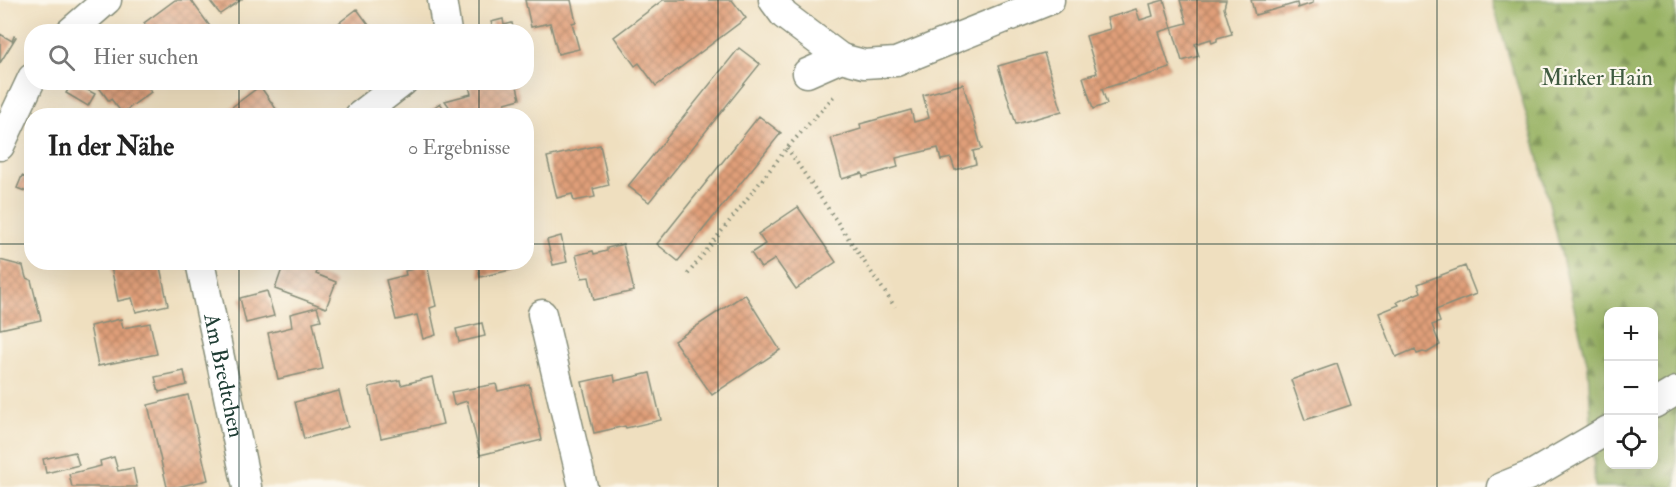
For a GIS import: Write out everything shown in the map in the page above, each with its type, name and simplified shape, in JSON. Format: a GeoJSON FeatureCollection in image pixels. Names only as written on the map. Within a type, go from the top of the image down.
{"type":"FeatureCollection","features":[{"type":"Feature","properties":{"kind":"street"},"geometry":{"type":"LineString","coordinates":[[79,24],[107,0]]}},
{"type":"Feature","properties":{"kind":"street"},"geometry":{"type":"LineString","coordinates":[[442,0],[446,24]]}},
{"type":"Feature","properties":{"kind":"street"},"geometry":{"type":"LineString","coordinates":[[773,0],[784,15],[853,61]]}},
{"type":"Feature","properties":{"kind":"street"},"geometry":{"type":"LineString","coordinates":[[807,73],[853,61],[896,62],[1050,0]]}},
{"type":"Feature","properties":{"kind":"street"},"geometry":{"type":"LineString","coordinates":[[0,146],[26,90]]}},
{"type":"Feature","properties":{"kind":"street"},"geometry":{"type":"LineString","coordinates":[[369,108],[393,90]]}},
{"type":"Feature","properties":{"kind":"street","name":"Am Bredtchen"},"geometry":{"type":"LineString","coordinates":[[202,270],[247,487]]}},
{"type":"Feature","properties":{"kind":"street"},"geometry":{"type":"LineString","coordinates":[[542,314],[583,487]]}},
{"type":"Feature","properties":{"kind":"street"},"geometry":{"type":"LineString","coordinates":[[1658,401],[1676,391]]}},
{"type":"Feature","properties":{"kind":"street"},"geometry":{"type":"LineString","coordinates":[[1502,487],[1533,474],[1604,432]]}},
{"type":"Feature","properties":{"kind":"path"},"geometry":{"type":"LineString","coordinates":[[688,274],[853,61]]}},
{"type":"Feature","properties":{"kind":"path"},"geometry":{"type":"LineString","coordinates":[[787,148],[895,307]]}},
{"type":"Feature","properties":{"kind":"green space","name":"Mirker Hain"},"geometry":{"type":"Polygon","coordinates":[[[1492,0],[1676,0],[1676,487],[1595,487],[1588,366],[1535,144],[1492,0]]]}},
{"type":"Feature","properties":{"kind":"building"},"geometry":{"type":"Polygon","coordinates":[[[175,0],[191,0],[208,24],[145,24],[175,0]]]}},
{"type":"Feature","properties":{"kind":"building"},"geometry":{"type":"Polygon","coordinates":[[[209,0],[241,0],[220,14],[209,0]]]}},
{"type":"Feature","properties":{"kind":"building"},"geometry":{"type":"Polygon","coordinates":[[[525,0],[571,0],[576,22],[572,23],[579,49],[558,54],[550,23],[534,26],[534,24],[530,24],[525,0]]]}},
{"type":"Feature","properties":{"kind":"building"},"geometry":{"type":"Polygon","coordinates":[[[663,0],[732,0],[746,18],[656,86],[639,63],[635,66],[614,37],[663,0]]]}},
{"type":"Feature","properties":{"kind":"building"},"geometry":{"type":"Polygon","coordinates":[[[1164,0],[1172,28],[1159,32],[1170,68],[1102,89],[1107,104],[1093,109],[1083,77],[1097,73],[1086,36],[1110,29],[1107,18],[1136,9],[1140,20],[1153,16],[1150,4],[1164,0]]]}},
{"type":"Feature","properties":{"kind":"building"},"geometry":{"type":"Polygon","coordinates":[[[1180,0],[1226,0],[1224,8],[1232,34],[1217,38],[1217,41],[1212,43],[1211,39],[1195,44],[1199,56],[1182,61],[1172,27],[1187,23],[1180,0]]]}},
{"type":"Feature","properties":{"kind":"building"},"geometry":{"type":"Polygon","coordinates":[[[1251,0],[1313,0],[1313,3],[1298,8],[1297,3],[1255,15],[1251,0]]]}},
{"type":"Feature","properties":{"kind":"building"},"geometry":{"type":"Polygon","coordinates":[[[357,9],[368,24],[337,24],[357,9]]]}},
{"type":"Feature","properties":{"kind":"building"},"geometry":{"type":"Polygon","coordinates":[[[503,19],[504,24],[492,24],[491,22],[503,19]]]}},
{"type":"Feature","properties":{"kind":"building"},"geometry":{"type":"Polygon","coordinates":[[[0,34],[12,41],[14,36],[16,37],[0,63],[0,34]]]}},
{"type":"Feature","properties":{"kind":"building"},"geometry":{"type":"Polygon","coordinates":[[[739,48],[760,64],[649,202],[628,186],[739,48]]]}},
{"type":"Feature","properties":{"kind":"building"},"geometry":{"type":"Polygon","coordinates":[[[1044,53],[1062,111],[1016,124],[998,66],[1044,53]]]}},
{"type":"Feature","properties":{"kind":"building"},"geometry":{"type":"Polygon","coordinates":[[[963,84],[982,149],[973,151],[976,164],[955,170],[951,158],[941,160],[938,148],[896,158],[898,167],[863,177],[862,173],[842,179],[831,138],[861,129],[860,124],[911,110],[914,122],[929,118],[923,95],[963,84]]]}},
{"type":"Feature","properties":{"kind":"building"},"geometry":{"type":"Polygon","coordinates":[[[68,90],[88,90],[95,94],[88,106],[66,93],[68,90]]]}},
{"type":"Feature","properties":{"kind":"building"},"geometry":{"type":"Polygon","coordinates":[[[101,90],[149,90],[151,92],[129,108],[118,108],[111,99],[109,101],[101,90]]]}},
{"type":"Feature","properties":{"kind":"building"},"geometry":{"type":"Polygon","coordinates":[[[255,90],[263,90],[275,108],[231,108],[255,90]]]}},
{"type":"Feature","properties":{"kind":"building"},"geometry":{"type":"Polygon","coordinates":[[[470,90],[518,90],[520,99],[505,103],[506,108],[450,108],[445,101],[471,94],[470,90]]]}},
{"type":"Feature","properties":{"kind":"building"},"geometry":{"type":"Polygon","coordinates":[[[440,103],[443,108],[433,108],[440,103]]]}},
{"type":"Feature","properties":{"kind":"building"},"geometry":{"type":"Polygon","coordinates":[[[759,116],[781,133],[678,261],[657,244],[759,116]]]}},
{"type":"Feature","properties":{"kind":"building"},"geometry":{"type":"Polygon","coordinates":[[[600,145],[609,185],[593,189],[595,197],[574,201],[572,194],[557,198],[547,157],[600,145]]]}},
{"type":"Feature","properties":{"kind":"building"},"geometry":{"type":"Polygon","coordinates":[[[22,176],[24,177],[24,191],[17,188],[22,176]]]}},
{"type":"Feature","properties":{"kind":"building"},"geometry":{"type":"Polygon","coordinates":[[[798,207],[836,262],[796,289],[775,259],[761,268],[751,253],[765,244],[758,234],[798,207]]]}},
{"type":"Feature","properties":{"kind":"building"},"geometry":{"type":"Polygon","coordinates":[[[561,236],[567,262],[553,265],[547,240],[561,236]]]}},
{"type":"Feature","properties":{"kind":"building"},"geometry":{"type":"Polygon","coordinates":[[[623,244],[634,291],[594,300],[589,277],[582,278],[576,255],[607,251],[607,248],[623,244]]]}},
{"type":"Feature","properties":{"kind":"building"},"geometry":{"type":"Polygon","coordinates":[[[0,260],[23,266],[26,278],[31,280],[41,320],[0,329],[0,260]]]}},
{"type":"Feature","properties":{"kind":"building"},"geometry":{"type":"Polygon","coordinates":[[[1465,266],[1476,294],[1436,310],[1440,322],[1432,325],[1440,345],[1427,353],[1417,354],[1415,349],[1396,357],[1379,313],[1421,292],[1418,284],[1465,266]]]}},
{"type":"Feature","properties":{"kind":"building"},"geometry":{"type":"Polygon","coordinates":[[[112,270],[161,270],[168,305],[136,312],[132,298],[118,301],[112,270]]]}},
{"type":"Feature","properties":{"kind":"building"},"geometry":{"type":"Polygon","coordinates":[[[282,270],[318,270],[316,274],[336,282],[326,308],[275,289],[282,270]]]}},
{"type":"Feature","properties":{"kind":"building"},"geometry":{"type":"Polygon","coordinates":[[[428,270],[436,306],[430,308],[436,335],[423,339],[417,315],[396,320],[386,280],[406,275],[405,271],[428,270]]]}},
{"type":"Feature","properties":{"kind":"building"},"geometry":{"type":"Polygon","coordinates":[[[479,270],[510,270],[480,277],[479,270]]]}},
{"type":"Feature","properties":{"kind":"building"},"geometry":{"type":"Polygon","coordinates":[[[267,291],[274,316],[246,323],[240,298],[267,291]]]}},
{"type":"Feature","properties":{"kind":"building"},"geometry":{"type":"Polygon","coordinates":[[[745,294],[780,350],[712,395],[674,341],[745,294]]]}},
{"type":"Feature","properties":{"kind":"building"},"geometry":{"type":"Polygon","coordinates":[[[317,307],[321,320],[313,322],[323,369],[278,379],[268,333],[292,327],[290,314],[317,307]]]}},
{"type":"Feature","properties":{"kind":"building"},"geometry":{"type":"Polygon","coordinates":[[[121,319],[123,328],[150,323],[157,354],[98,366],[90,326],[121,319]]]}},
{"type":"Feature","properties":{"kind":"building"},"geometry":{"type":"Polygon","coordinates":[[[482,323],[485,336],[459,342],[456,329],[482,323]]]}},
{"type":"Feature","properties":{"kind":"building"},"geometry":{"type":"Polygon","coordinates":[[[1337,364],[1351,405],[1305,420],[1291,380],[1337,364]]]}},
{"type":"Feature","properties":{"kind":"building"},"geometry":{"type":"Polygon","coordinates":[[[184,371],[187,385],[159,392],[155,377],[184,371]]]}},
{"type":"Feature","properties":{"kind":"building"},"geometry":{"type":"Polygon","coordinates":[[[650,373],[661,420],[594,433],[582,382],[614,375],[615,381],[650,373]]]}},
{"type":"Feature","properties":{"kind":"building"},"geometry":{"type":"Polygon","coordinates":[[[432,377],[443,424],[381,438],[369,387],[400,380],[401,385],[432,377]]]}},
{"type":"Feature","properties":{"kind":"building"},"geometry":{"type":"Polygon","coordinates":[[[496,384],[498,391],[529,384],[542,440],[480,455],[467,401],[454,405],[451,392],[496,384]]]}},
{"type":"Feature","properties":{"kind":"building"},"geometry":{"type":"Polygon","coordinates":[[[339,391],[348,427],[304,439],[295,402],[339,391]]]}},
{"type":"Feature","properties":{"kind":"building"},"geometry":{"type":"Polygon","coordinates":[[[188,395],[208,480],[167,487],[148,405],[188,395]]]}},
{"type":"Feature","properties":{"kind":"building"},"geometry":{"type":"Polygon","coordinates":[[[75,452],[79,465],[46,473],[43,459],[75,452]]]}},
{"type":"Feature","properties":{"kind":"building"},"geometry":{"type":"Polygon","coordinates":[[[114,457],[118,471],[133,468],[137,487],[72,487],[69,474],[101,466],[100,461],[114,457]]]}}]}
